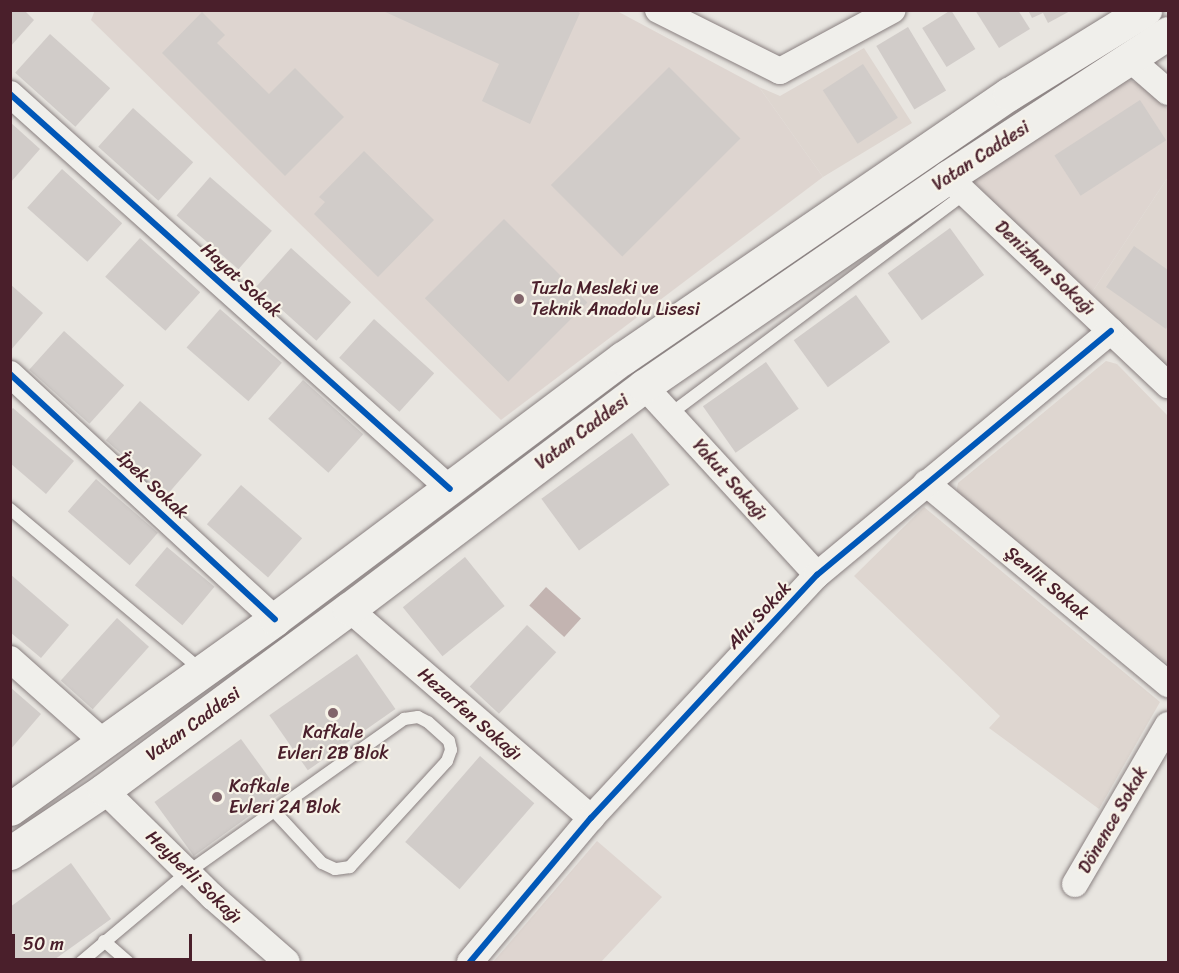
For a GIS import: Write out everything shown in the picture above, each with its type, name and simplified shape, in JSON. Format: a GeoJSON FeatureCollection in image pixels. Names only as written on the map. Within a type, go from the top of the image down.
{"type":"FeatureCollection","features":[{"type":"Feature","properties":{"kind":"main road","name":"Vatan Caddesi"},"geometry":{"type":"LineString","coordinates":[[10,809],[274,619],[623,358],[1009,94],[1145,10]]}},
{"type":"Feature","properties":{"kind":"main road","name":"Vatan Caddesi"},"geometry":{"type":"LineString","coordinates":[[10,853],[104,790],[349,609],[644,386],[957,185],[1168,33]]}},
{"type":"Feature","properties":{"kind":"street"},"geometry":{"type":"LineString","coordinates":[[658,10],[780,71],[893,10]]}},
{"type":"Feature","properties":{"kind":"street"},"geometry":{"type":"LineString","coordinates":[[1130,59],[1168,92]]}},
{"type":"Feature","properties":{"kind":"street","name":"Hayat Sokak"},"geometry":{"type":"LineString","coordinates":[[10,94],[450,489]]}},
{"type":"Feature","properties":{"kind":"street","name":"Denizhan Sokağı"},"geometry":{"type":"LineString","coordinates":[[957,185],[1168,385]]}},
{"type":"Feature","properties":{"kind":"street","name":"Ahu Sokak"},"geometry":{"type":"LineString","coordinates":[[470,963],[591,818],[817,575],[1111,331]]}},
{"type":"Feature","properties":{"kind":"street","name":"İpek Sokak"},"geometry":{"type":"LineString","coordinates":[[10,374],[274,619]]}},
{"type":"Feature","properties":{"kind":"street","name":"Yakut Sokağı"},"geometry":{"type":"LineString","coordinates":[[644,386],[817,575]]}},
{"type":"Feature","properties":{"kind":"street","name":"Şenlik Sokak"},"geometry":{"type":"LineString","coordinates":[[926,483],[1168,684]]}},
{"type":"Feature","properties":{"kind":"street","name":"Hezarfen Sokağı"},"geometry":{"type":"LineString","coordinates":[[349,609],[591,818]]}},
{"type":"Feature","properties":{"kind":"street"},"geometry":{"type":"LineString","coordinates":[[10,659],[103,742]]}},
{"type":"Feature","properties":{"kind":"street","name":"Dönence Sokak"},"geometry":{"type":"LineString","coordinates":[[1076,884],[1168,724]]}},
{"type":"Feature","properties":{"kind":"street","name":"Heybetli Sokağı"},"geometry":{"type":"LineString","coordinates":[[104,790],[188,872],[287,963]]}},
{"type":"Feature","properties":{"kind":"lane"},"geometry":{"type":"LineString","coordinates":[[670,414],[957,185]]}},
{"type":"Feature","properties":{"kind":"lane"},"geometry":{"type":"LineString","coordinates":[[10,509],[202,670]]}},
{"type":"Feature","properties":{"kind":"lane"},"geometry":{"type":"LineString","coordinates":[[81,963],[104,941],[188,872],[274,811],[405,719],[418,717],[428,722],[449,741],[451,750],[447,761],[350,867],[335,869],[322,863],[274,811]]}},
{"type":"Feature","properties":{"kind":"lane"},"geometry":{"type":"LineString","coordinates":[[104,941],[128,963]]}},
{"type":"Feature","properties":{"kind":"shaded area","name":"Tuzla Mesleki ve Teknik Anadolu Lisesi"},"geometry":{"type":"Polygon","coordinates":[[[95,10],[617,11],[759,87],[823,177],[501,420],[91,20],[95,10]]]}},
{"type":"Feature","properties":{"kind":"shaded area"},"geometry":{"type":"Polygon","coordinates":[[[864,48],[912,123],[823,177],[759,87],[780,96],[864,48]]]}},
{"type":"Feature","properties":{"kind":"shaded area"},"geometry":{"type":"Polygon","coordinates":[[[1123,79],[1138,83],[1168,109],[1168,177],[1089,297],[973,181],[1123,79]]]}},
{"type":"Feature","properties":{"kind":"shaded area"},"geometry":{"type":"Polygon","coordinates":[[[1168,177],[1168,367],[1131,331],[1089,297],[1168,177]]]}},
{"type":"Feature","properties":{"kind":"shaded area"},"geometry":{"type":"Polygon","coordinates":[[[1106,361],[1117,364],[1168,416],[1168,664],[956,494],[958,483],[1106,361]]]}},
{"type":"Feature","properties":{"kind":"shaded area"},"geometry":{"type":"Polygon","coordinates":[[[924,507],[1160,702],[1099,809],[989,728],[1000,716],[854,576],[924,507]]]}},
{"type":"Feature","properties":{"kind":"shaded area"},"geometry":{"type":"Polygon","coordinates":[[[546,587],[581,618],[564,637],[529,606],[546,587]]]}},
{"type":"Feature","properties":{"kind":"shaded area"},"geometry":{"type":"Polygon","coordinates":[[[597,841],[662,897],[601,962],[493,962],[597,841]]]}},
{"type":"Feature","properties":{"kind":"building"},"geometry":{"type":"Polygon","coordinates":[[[10,10],[24,10],[34,20],[10,47],[10,10]]]}},
{"type":"Feature","properties":{"kind":"building"},"geometry":{"type":"Polygon","coordinates":[[[381,10],[575,10],[580,13],[530,124],[482,101],[499,64],[381,10]]]}},
{"type":"Feature","properties":{"kind":"building"},"geometry":{"type":"Polygon","coordinates":[[[951,10],[975,49],[947,67],[922,28],[951,10]]]}},
{"type":"Feature","properties":{"kind":"building"},"geometry":{"type":"Polygon","coordinates":[[[975,10],[1018,10],[1030,29],[999,48],[975,10]]]}},
{"type":"Feature","properties":{"kind":"building"},"geometry":{"type":"Polygon","coordinates":[[[1028,10],[1072,10],[1048,23],[1043,13],[1032,18],[1028,10]]]}},
{"type":"Feature","properties":{"kind":"building"},"geometry":{"type":"Polygon","coordinates":[[[202,12],[225,35],[217,43],[269,94],[295,68],[344,117],[285,176],[162,53],[202,12]]]}},
{"type":"Feature","properties":{"kind":"building"},"geometry":{"type":"Polygon","coordinates":[[[908,27],[946,90],[914,109],[876,46],[908,27]]]}},
{"type":"Feature","properties":{"kind":"building"},"geometry":{"type":"Polygon","coordinates":[[[50,34],[110,88],[75,127],[15,73],[50,34]]]}},
{"type":"Feature","properties":{"kind":"building"},"geometry":{"type":"Polygon","coordinates":[[[863,64],[898,118],[858,144],[823,90],[863,64]]]}},
{"type":"Feature","properties":{"kind":"building"},"geometry":{"type":"Polygon","coordinates":[[[669,67],[740,138],[622,257],[551,185],[669,67]]]}},
{"type":"Feature","properties":{"kind":"building"},"geometry":{"type":"Polygon","coordinates":[[[1140,100],[1166,140],[1081,196],[1054,156],[1140,100]]]}},
{"type":"Feature","properties":{"kind":"building"},"geometry":{"type":"Polygon","coordinates":[[[133,108],[193,162],[158,201],[98,147],[133,108]]]}},
{"type":"Feature","properties":{"kind":"building"},"geometry":{"type":"Polygon","coordinates":[[[10,122],[40,149],[10,183],[10,122]]]}},
{"type":"Feature","properties":{"kind":"building"},"geometry":{"type":"Polygon","coordinates":[[[364,151],[434,220],[378,277],[314,214],[325,202],[319,197],[364,151]]]}},
{"type":"Feature","properties":{"kind":"building"},"geometry":{"type":"Polygon","coordinates":[[[62,169],[122,223],[87,262],[27,208],[62,169]]]}},
{"type":"Feature","properties":{"kind":"building"},"geometry":{"type":"Polygon","coordinates":[[[210,177],[272,231],[238,269],[177,215],[210,177]]]}},
{"type":"Feature","properties":{"kind":"building"},"geometry":{"type":"Polygon","coordinates":[[[504,219],[587,302],[508,382],[425,298],[504,219]]]}},
{"type":"Feature","properties":{"kind":"building"},"geometry":{"type":"Polygon","coordinates":[[[950,228],[984,275],[922,320],[888,273],[950,228]]]}},
{"type":"Feature","properties":{"kind":"building"},"geometry":{"type":"Polygon","coordinates":[[[140,238],[200,292],[165,331],[105,277],[140,238]]]}},
{"type":"Feature","properties":{"kind":"building"},"geometry":{"type":"Polygon","coordinates":[[[1134,246],[1168,270],[1168,325],[1166,329],[1106,287],[1134,246]]]}},
{"type":"Feature","properties":{"kind":"building"},"geometry":{"type":"Polygon","coordinates":[[[291,248],[351,302],[316,341],[256,287],[291,248]]]}},
{"type":"Feature","properties":{"kind":"building"},"geometry":{"type":"Polygon","coordinates":[[[10,284],[43,313],[10,351],[10,284]]]}},
{"type":"Feature","properties":{"kind":"building"},"geometry":{"type":"Polygon","coordinates":[[[856,295],[890,342],[828,387],[794,340],[856,295]]]}},
{"type":"Feature","properties":{"kind":"building"},"geometry":{"type":"Polygon","coordinates":[[[220,309],[282,363],[248,401],[187,347],[220,309]]]}},
{"type":"Feature","properties":{"kind":"building"},"geometry":{"type":"Polygon","coordinates":[[[374,319],[434,373],[399,412],[339,358],[374,319]]]}},
{"type":"Feature","properties":{"kind":"building"},"geometry":{"type":"Polygon","coordinates":[[[64,331],[124,385],[89,424],[29,370],[64,331]]]}},
{"type":"Feature","properties":{"kind":"building"},"geometry":{"type":"Polygon","coordinates":[[[766,362],[799,409],[736,453],[703,406],[766,362]]]}},
{"type":"Feature","properties":{"kind":"building"},"geometry":{"type":"Polygon","coordinates":[[[303,380],[363,434],[328,473],[268,419],[303,380]]]}},
{"type":"Feature","properties":{"kind":"building"},"geometry":{"type":"Polygon","coordinates":[[[140,401],[202,455],[168,494],[106,440],[140,401]]]}},
{"type":"Feature","properties":{"kind":"building"},"geometry":{"type":"Polygon","coordinates":[[[13,408],[74,461],[46,494],[10,463],[10,411],[13,408]]]}},
{"type":"Feature","properties":{"kind":"building"},"geometry":{"type":"Polygon","coordinates":[[[632,433],[670,485],[579,551],[541,499],[632,433]]]}},
{"type":"Feature","properties":{"kind":"building"},"geometry":{"type":"Polygon","coordinates":[[[96,479],[158,533],[130,565],[68,511],[96,479]]]}},
{"type":"Feature","properties":{"kind":"building"},"geometry":{"type":"Polygon","coordinates":[[[241,485],[302,538],[268,577],[207,524],[241,485]]]}},
{"type":"Feature","properties":{"kind":"building"},"geometry":{"type":"Polygon","coordinates":[[[167,547],[214,587],[182,625],[135,585],[167,547]]]}},
{"type":"Feature","properties":{"kind":"building"},"geometry":{"type":"Polygon","coordinates":[[[465,557],[505,606],[442,656],[403,607],[465,557]]]}},
{"type":"Feature","properties":{"kind":"building"},"geometry":{"type":"Polygon","coordinates":[[[10,574],[69,625],[41,658],[10,632],[10,574]]]}},
{"type":"Feature","properties":{"kind":"building"},"geometry":{"type":"Polygon","coordinates":[[[117,618],[149,647],[93,709],[61,680],[117,618]]]}},
{"type":"Feature","properties":{"kind":"building"},"geometry":{"type":"Polygon","coordinates":[[[527,625],[556,652],[499,714],[470,686],[527,625]]]}},
{"type":"Feature","properties":{"kind":"building","name":"Kafkale Evleri 2B Blok"},"geometry":{"type":"Polygon","coordinates":[[[357,654],[395,709],[308,770],[269,715],[357,654]]]}},
{"type":"Feature","properties":{"kind":"building"},"geometry":{"type":"Polygon","coordinates":[[[10,687],[41,714],[10,750],[10,687]]]}},
{"type":"Feature","properties":{"kind":"building","name":"Kafkale Evleri 2A Blok"},"geometry":{"type":"Polygon","coordinates":[[[241,739],[280,793],[194,856],[154,802],[241,739]]]}},
{"type":"Feature","properties":{"kind":"building"},"geometry":{"type":"Polygon","coordinates":[[[480,756],[534,803],[460,889],[405,842],[480,756]]]}},
{"type":"Feature","properties":{"kind":"building"},"geometry":{"type":"Polygon","coordinates":[[[71,863],[111,919],[51,962],[10,962],[10,907],[71,863]]]}},
{"type":"Feature","properties":{"kind":"cycle path"},"geometry":{"type":"LineString","coordinates":[[10,94],[450,489]]}},
{"type":"Feature","properties":{"kind":"cycle path"},"geometry":{"type":"LineString","coordinates":[[470,962],[591,818],[817,575],[1111,331]]}},
{"type":"Feature","properties":{"kind":"cycle path"},"geometry":{"type":"LineString","coordinates":[[10,374],[275,619]]}},
{"type":"Feature","properties":{"kind":"place","name":"Tuzla Mesleki ve Teknik Anadolu Lisesi"},"geometry":{"type":"Point","coordinates":[519,299]}},
{"type":"Feature","properties":{"kind":"place","name":"Kafkale Evleri 2B Blok"},"geometry":{"type":"Point","coordinates":[333,713]}},
{"type":"Feature","properties":{"kind":"place","name":"Kafkale Evleri 2A Blok"},"geometry":{"type":"Point","coordinates":[217,797]}}]}
